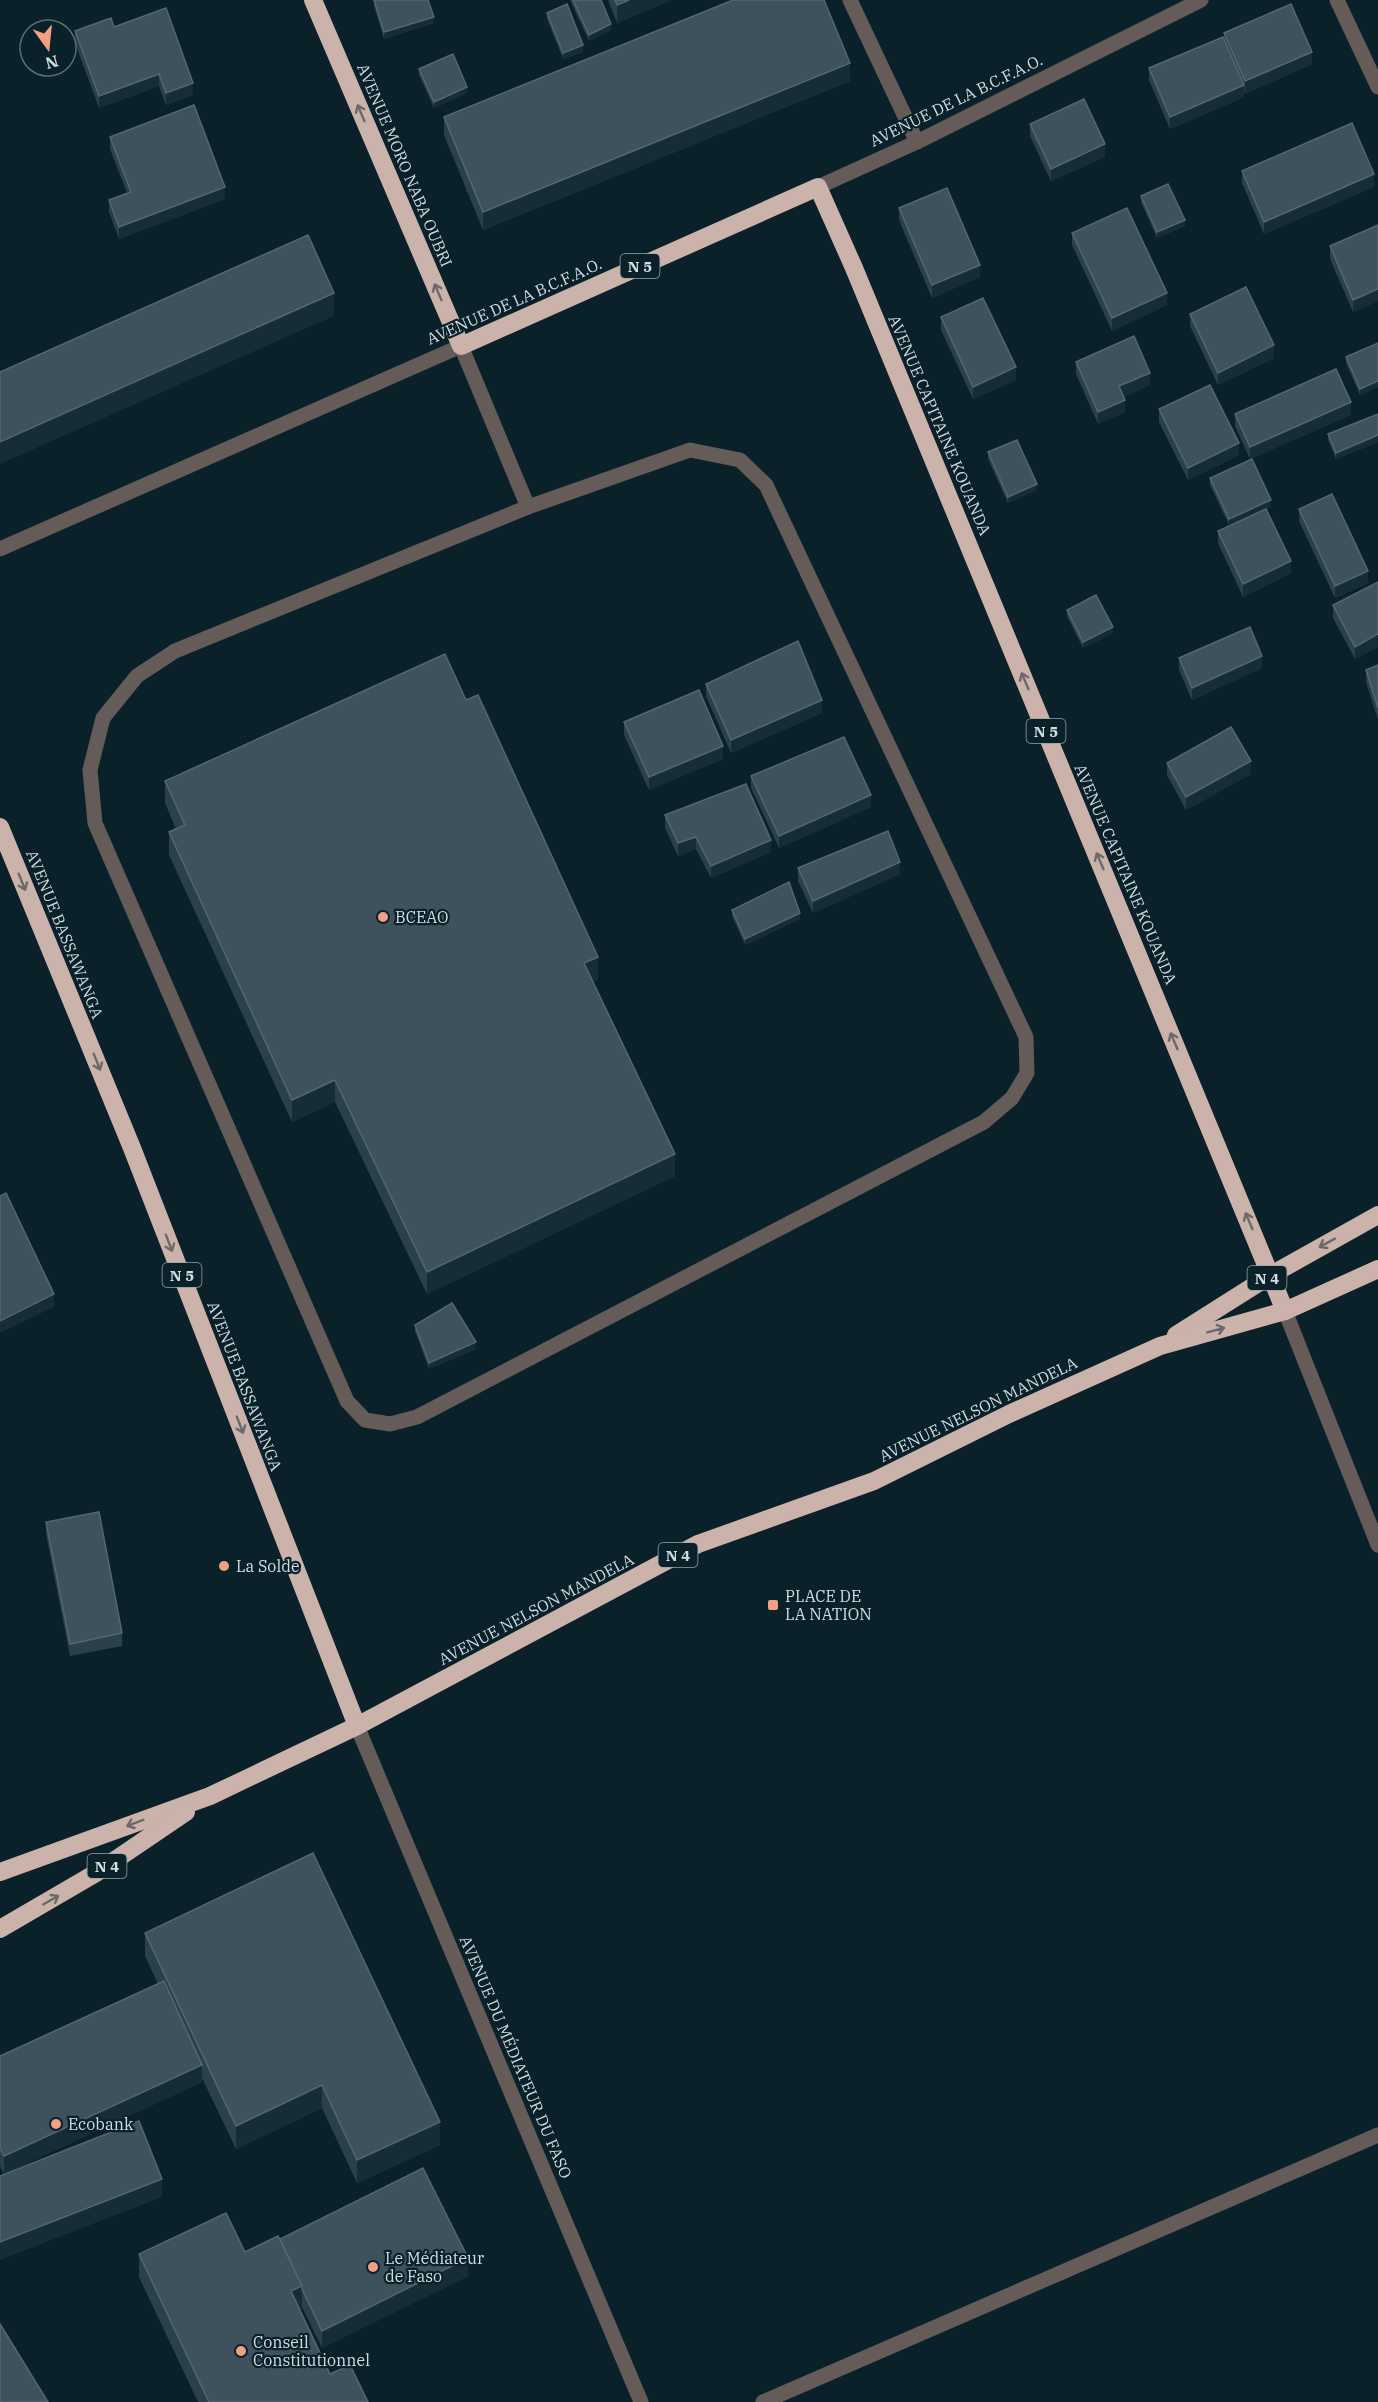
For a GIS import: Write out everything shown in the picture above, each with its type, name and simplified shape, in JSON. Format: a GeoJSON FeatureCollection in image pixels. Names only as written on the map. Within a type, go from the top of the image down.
{"type":"FeatureCollection","features":[{"type":"Feature","properties":{"kind":"highway","name":"AVENUE MORO NABA OUBRI"},"geometry":{"type":"LineString","coordinates":[[313,0],[461,346]]}},
{"type":"Feature","properties":{"kind":"highway","name":"AVENUE DE LA B.C.F.A.O."},"geometry":{"type":"LineString","coordinates":[[461,346],[818,187]]}},
{"type":"Feature","properties":{"kind":"highway","name":"AVENUE CAPITAINE KOUANDA"},"geometry":{"type":"LineString","coordinates":[[818,187],[1286,1311]]}},
{"type":"Feature","properties":{"kind":"highway","name":"AVENUE BASSAWANGA"},"geometry":{"type":"LineString","coordinates":[[0,827],[132,1148],[357,1726]]}},
{"type":"Feature","properties":{"kind":"highway","name":"N 4"},"geometry":{"type":"LineString","coordinates":[[1160,1346],[1271,1275],[1378,1215]]}},
{"type":"Feature","properties":{"kind":"highway","name":"N 4"},"geometry":{"type":"LineString","coordinates":[[1286,1311],[1378,1269]]}},
{"type":"Feature","properties":{"kind":"highway","name":"AVENUE NELSON MANDELA"},"geometry":{"type":"LineString","coordinates":[[0,1872],[210,1796],[357,1726],[698,1544],[874,1481],[1009,1414],[1160,1346],[1286,1311]]}},
{"type":"Feature","properties":{"kind":"highway","name":"AVENUE NELSON MANDELA"},"geometry":{"type":"LineString","coordinates":[[0,1929],[96,1873],[210,1796]]}},
{"type":"Feature","properties":{"kind":"street"},"geometry":{"type":"LineString","coordinates":[[850,0],[917,142]]}},
{"type":"Feature","properties":{"kind":"street","name":"AVENUE DE LA B.C.F.A.O."},"geometry":{"type":"LineString","coordinates":[[818,187],[917,142],[1201,0]]}},
{"type":"Feature","properties":{"kind":"street"},"geometry":{"type":"LineString","coordinates":[[1337,0],[1378,87]]}},
{"type":"Feature","properties":{"kind":"street"},"geometry":{"type":"LineString","coordinates":[[461,346],[528,507]]}},
{"type":"Feature","properties":{"kind":"street","name":"AVENUE DE LA B.C.F.A.O."},"geometry":{"type":"LineString","coordinates":[[0,549],[461,346]]}},
{"type":"Feature","properties":{"kind":"street"},"geometry":{"type":"LineString","coordinates":[[690,450],[740,460],[766,485],[1026,1037],[1027,1073],[1012,1098],[984,1122],[417,1417],[390,1424],[365,1419],[347,1401],[95,823],[90,770],[104,718],[137,676],[175,651],[528,507],[690,450]]}},
{"type":"Feature","properties":{"kind":"street","name":"AVENUE CAPITAINE KOUANDA"},"geometry":{"type":"LineString","coordinates":[[1286,1311],[1378,1545]]}},
{"type":"Feature","properties":{"kind":"street","name":"AVENUE DU MÉDIATEUR DU FASO"},"geometry":{"type":"LineString","coordinates":[[357,1726],[642,2402]]}},
{"type":"Feature","properties":{"kind":"street"},"geometry":{"type":"LineString","coordinates":[[763,2402],[1378,2135]]}},
{"type":"Feature","properties":{"kind":"building"},"geometry":{"type":"Polygon","coordinates":[[[374,0],[428,0],[434,17],[384,32],[374,0]]]}},
{"type":"Feature","properties":{"kind":"building"},"geometry":{"type":"Polygon","coordinates":[[[573,0],[601,0],[611,24],[589,35],[573,0]]]}},
{"type":"Feature","properties":{"kind":"building"},"geometry":{"type":"Polygon","coordinates":[[[615,0],[629,0],[617,5],[615,0]]]}},
{"type":"Feature","properties":{"kind":"building"},"geometry":{"type":"Polygon","coordinates":[[[733,0],[824,0],[850,63],[483,212],[444,117],[733,0]]]}},
{"type":"Feature","properties":{"kind":"building"},"geometry":{"type":"Polygon","coordinates":[[[567,4],[583,45],[563,53],[547,13],[567,4]]]}},
{"type":"Feature","properties":{"kind":"building"},"geometry":{"type":"Polygon","coordinates":[[[1291,4],[1312,52],[1245,81],[1224,33],[1291,4]]]}},
{"type":"Feature","properties":{"kind":"building"},"geometry":{"type":"Polygon","coordinates":[[[166,8],[193,83],[166,93],[159,74],[99,96],[78,39],[78,30],[111,18],[114,27],[166,8]]]}},
{"type":"Feature","properties":{"kind":"building"},"geometry":{"type":"Polygon","coordinates":[[[1223,37],[1244,85],[1170,117],[1149,68],[1223,37]]]}},
{"type":"Feature","properties":{"kind":"building"},"geometry":{"type":"Polygon","coordinates":[[[453,54],[467,87],[434,102],[419,69],[453,54]]]}},
{"type":"Feature","properties":{"kind":"building"},"geometry":{"type":"Polygon","coordinates":[[[1084,99],[1105,144],[1051,169],[1030,124],[1084,99]]]}},
{"type":"Feature","properties":{"kind":"building"},"geometry":{"type":"Polygon","coordinates":[[[194,105],[225,187],[119,227],[109,200],[131,192],[110,137],[194,105]]]}},
{"type":"Feature","properties":{"kind":"building"},"geometry":{"type":"Polygon","coordinates":[[[1352,123],[1374,174],[1264,222],[1242,171],[1352,123]]]}},
{"type":"Feature","properties":{"kind":"building"},"geometry":{"type":"Polygon","coordinates":[[[1168,184],[1185,220],[1157,232],[1141,196],[1168,184]]]}},
{"type":"Feature","properties":{"kind":"building"},"geometry":{"type":"Polygon","coordinates":[[[947,188],[980,265],[932,285],[899,208],[947,188]]]}},
{"type":"Feature","properties":{"kind":"building"},"geometry":{"type":"Polygon","coordinates":[[[1127,208],[1167,293],[1112,318],[1072,233],[1127,208]]]}},
{"type":"Feature","properties":{"kind":"building"},"geometry":{"type":"Polygon","coordinates":[[[1378,225],[1378,289],[1353,300],[1330,246],[1378,225]]]}},
{"type":"Feature","properties":{"kind":"building"},"geometry":{"type":"Polygon","coordinates":[[[308,235],[334,293],[0,442],[0,372],[308,235]]]}},
{"type":"Feature","properties":{"kind":"building"},"geometry":{"type":"Polygon","coordinates":[[[1246,287],[1274,345],[1218,373],[1190,314],[1246,287]]]}},
{"type":"Feature","properties":{"kind":"building"},"geometry":{"type":"Polygon","coordinates":[[[983,298],[1016,367],[973,387],[941,317],[983,298]]]}},
{"type":"Feature","properties":{"kind":"building"},"geometry":{"type":"Polygon","coordinates":[[[1134,336],[1150,373],[1119,386],[1125,400],[1098,412],[1076,362],[1134,336]]]}},
{"type":"Feature","properties":{"kind":"building"},"geometry":{"type":"Polygon","coordinates":[[[1378,343],[1378,381],[1360,389],[1346,357],[1378,343]]]}},
{"type":"Feature","properties":{"kind":"building"},"geometry":{"type":"Polygon","coordinates":[[[1336,369],[1351,402],[1250,447],[1235,414],[1336,369]]]}},
{"type":"Feature","properties":{"kind":"building"},"geometry":{"type":"Polygon","coordinates":[[[1210,385],[1239,443],[1188,468],[1159,409],[1210,385]]]}},
{"type":"Feature","properties":{"kind":"building"},"geometry":{"type":"Polygon","coordinates":[[[1378,414],[1378,435],[1336,453],[1328,434],[1378,414]]]}},
{"type":"Feature","properties":{"kind":"building"},"geometry":{"type":"Polygon","coordinates":[[[1017,440],[1037,484],[1008,497],[988,452],[1017,440]]]}},
{"type":"Feature","properties":{"kind":"building"},"geometry":{"type":"Polygon","coordinates":[[[1252,459],[1271,500],[1229,519],[1210,478],[1252,459]]]}},
{"type":"Feature","properties":{"kind":"building"},"geometry":{"type":"Polygon","coordinates":[[[1332,494],[1368,571],[1335,586],[1299,509],[1332,494]]]}},
{"type":"Feature","properties":{"kind":"building"},"geometry":{"type":"Polygon","coordinates":[[[1266,509],[1291,561],[1243,584],[1218,531],[1266,509]]]}},
{"type":"Feature","properties":{"kind":"building"},"geometry":{"type":"Polygon","coordinates":[[[1378,582],[1378,634],[1355,647],[1333,605],[1378,582]]]}},
{"type":"Feature","properties":{"kind":"building"},"geometry":{"type":"Polygon","coordinates":[[[1096,595],[1113,627],[1083,642],[1067,610],[1096,595]]]}},
{"type":"Feature","properties":{"kind":"building"},"geometry":{"type":"Polygon","coordinates":[[[1250,627],[1262,656],[1192,688],[1179,658],[1250,627]]]}},
{"type":"Feature","properties":{"kind":"building"},"geometry":{"type":"Polygon","coordinates":[[[798,641],[822,700],[731,740],[706,684],[798,641]]]}},
{"type":"Feature","properties":{"kind":"building","name":"BCEAO"},"geometry":{"type":"Polygon","coordinates":[[[445,654],[466,700],[478,695],[598,957],[584,963],[675,1154],[427,1272],[335,1080],[292,1100],[169,832],[185,825],[165,781],[445,654]]]}},
{"type":"Feature","properties":{"kind":"building"},"geometry":{"type":"Polygon","coordinates":[[[1378,665],[1378,708],[1366,670],[1378,665]]]}},
{"type":"Feature","properties":{"kind":"building"},"geometry":{"type":"Polygon","coordinates":[[[699,690],[723,746],[649,777],[624,722],[699,690]]]}},
{"type":"Feature","properties":{"kind":"building"},"geometry":{"type":"Polygon","coordinates":[[[1231,727],[1251,761],[1186,797],[1167,763],[1231,727]]]}},
{"type":"Feature","properties":{"kind":"building"},"geometry":{"type":"Polygon","coordinates":[[[844,737],[871,795],[779,836],[751,776],[844,737]]]}},
{"type":"Feature","properties":{"kind":"building"},"geometry":{"type":"Polygon","coordinates":[[[746,784],[771,840],[711,866],[696,837],[678,843],[665,815],[746,784]]]}},
{"type":"Feature","properties":{"kind":"building"},"geometry":{"type":"Polygon","coordinates":[[[888,831],[900,862],[813,901],[798,868],[888,831]]]}},
{"type":"Feature","properties":{"kind":"building"},"geometry":{"type":"Polygon","coordinates":[[[789,882],[800,913],[745,939],[732,910],[789,882]]]}},
{"type":"Feature","properties":{"kind":"building"},"geometry":{"type":"Polygon","coordinates":[[[6,1193],[54,1294],[0,1321],[0,1196],[6,1193]]]}},
{"type":"Feature","properties":{"kind":"building"},"geometry":{"type":"Polygon","coordinates":[[[452,1303],[476,1342],[429,1363],[415,1325],[452,1303]]]}},
{"type":"Feature","properties":{"kind":"building"},"geometry":{"type":"Polygon","coordinates":[[[99,1512],[122,1633],[70,1644],[46,1522],[99,1512]]]}},
{"type":"Feature","properties":{"kind":"building"},"geometry":{"type":"Polygon","coordinates":[[[313,1853],[440,2122],[357,2160],[322,2085],[236,2126],[145,1933],[313,1853]]]}},
{"type":"Feature","properties":{"kind":"building","name":"Ecobank"},"geometry":{"type":"Polygon","coordinates":[[[164,1981],[202,2065],[4,2156],[0,2148],[0,2056],[164,1981]]]}},
{"type":"Feature","properties":{"kind":"building","name":"Ecobank"},"geometry":{"type":"Polygon","coordinates":[[[139,2121],[162,2179],[0,2242],[0,2176],[139,2121]]]}},
{"type":"Feature","properties":{"kind":"building","name":"Le Médiateur de Faso"},"geometry":{"type":"Polygon","coordinates":[[[423,2168],[468,2258],[322,2331],[280,2239],[423,2168]]]}},
{"type":"Feature","properties":{"kind":"building","name":"Conseil Constitutionnel"},"geometry":{"type":"Polygon","coordinates":[[[226,2213],[245,2252],[278,2236],[302,2286],[291,2291],[330,2374],[350,2365],[368,2402],[209,2402],[139,2254],[226,2213]]]}},
{"type":"Feature","properties":{"kind":"building"},"geometry":{"type":"Polygon","coordinates":[[[0,2324],[48,2402],[0,2402],[0,2324]]]}},
{"type":"Feature","properties":{"kind":"place","name":"BCEAO"},"geometry":{"type":"Point","coordinates":[383,917]}},
{"type":"Feature","properties":{"kind":"place","name":"La Solde"},"geometry":{"type":"Point","coordinates":[224,1566]}},
{"type":"Feature","properties":{"kind":"place","name":"PLACE DE LA NATION"},"geometry":{"type":"Point","coordinates":[773,1605]}},
{"type":"Feature","properties":{"kind":"place","name":"Ecobank"},"geometry":{"type":"Point","coordinates":[56,2124]}},
{"type":"Feature","properties":{"kind":"place","name":"Le Médiateur de Faso"},"geometry":{"type":"Point","coordinates":[373,2267]}},
{"type":"Feature","properties":{"kind":"place","name":"Conseil Constitutionnel"},"geometry":{"type":"Point","coordinates":[241,2351]}}]}
